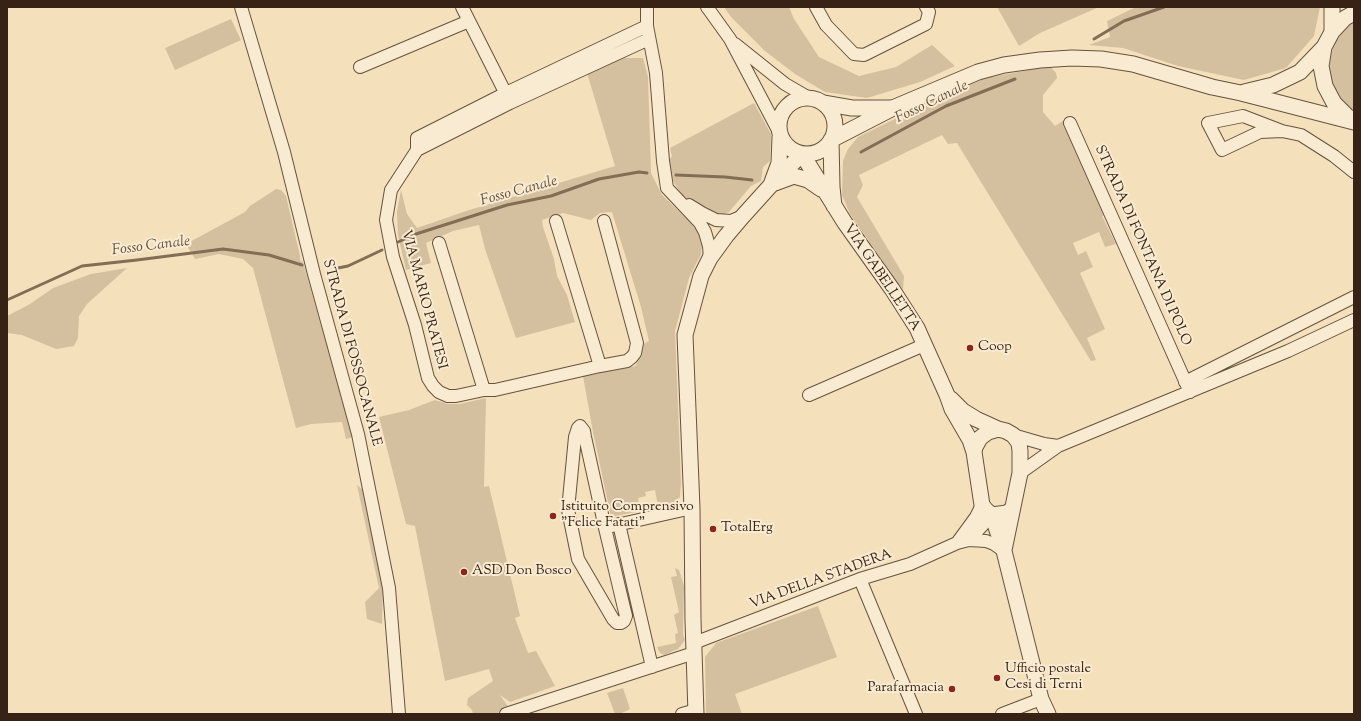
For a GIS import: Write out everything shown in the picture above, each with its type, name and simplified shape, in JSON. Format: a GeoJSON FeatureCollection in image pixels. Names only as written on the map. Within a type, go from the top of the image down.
{"type":"FeatureCollection","features":[{"type":"Feature","properties":{"kind":"street","name":"STRADA DI FOSSOCANALE"},"geometry":{"type":"LineString","coordinates":[[241,7],[284,152],[314,274],[358,434],[389,588],[399,714]]}},
{"type":"Feature","properties":{"kind":"street"},"geometry":{"type":"LineString","coordinates":[[462,7],[508,98]]}},
{"type":"Feature","properties":{"kind":"street"},"geometry":{"type":"LineString","coordinates":[[647,7],[647,26],[656,73],[663,161],[667,188],[700,223],[710,246],[710,258]]}},
{"type":"Feature","properties":{"kind":"street"},"geometry":{"type":"LineString","coordinates":[[707,7],[730,39],[779,133],[789,149],[802,154],[810,155],[819,152],[826,147],[835,131],[834,120],[830,111],[816,101],[786,84],[730,39]]}},
{"type":"Feature","properties":{"kind":"street"},"geometry":{"type":"LineString","coordinates":[[816,7],[826,24],[854,54],[864,56],[926,24],[929,12],[926,7]]}},
{"type":"Feature","properties":{"kind":"street"},"geometry":{"type":"LineString","coordinates":[[1332,7],[1332,32]]}},
{"type":"Feature","properties":{"kind":"street"},"geometry":{"type":"LineString","coordinates":[[1241,93],[1274,85],[1300,72],[1324,47],[1332,32],[1344,18],[1354,12]]}},
{"type":"Feature","properties":{"kind":"street"},"geometry":{"type":"LineString","coordinates":[[360,67],[469,21]]}},
{"type":"Feature","properties":{"kind":"street","name":"VIA MARIO PRATESI"},"geometry":{"type":"LineString","coordinates":[[508,98],[647,26]]}},
{"type":"Feature","properties":{"kind":"street","name":"VIA MARIO PRATESI"},"geometry":{"type":"LineString","coordinates":[[604,221],[637,343],[635,353],[632,357],[626,361],[495,390],[484,390],[456,396],[448,396],[439,392],[433,386],[428,378],[415,325],[393,256],[386,220],[391,190],[417,150],[418,138],[508,98],[649,39]]}},
{"type":"Feature","properties":{"kind":"street"},"geometry":{"type":"LineString","coordinates":[[1324,47],[1321,66],[1325,86],[1334,103],[1354,121]]}},
{"type":"Feature","properties":{"kind":"street"},"geometry":{"type":"LineString","coordinates":[[831,140],[895,108],[978,72],[1004,65],[1072,58],[1101,59],[1132,64],[1212,87],[1354,121]]}},
{"type":"Feature","properties":{"kind":"street"},"geometry":{"type":"LineString","coordinates":[[771,185],[779,163],[779,120],[783,110],[790,103],[799,99],[852,108],[895,108]]}},
{"type":"Feature","properties":{"kind":"street"},"geometry":{"type":"LineString","coordinates":[[1282,130],[1260,132],[1222,150],[1208,123],[1244,116],[1301,136],[1334,156],[1354,172]]}},
{"type":"Feature","properties":{"kind":"street","name":"STRADA DI FONTANA DI POLO"},"geometry":{"type":"LineString","coordinates":[[1070,123],[1188,387]]}},
{"type":"Feature","properties":{"kind":"street"},"geometry":{"type":"LineString","coordinates":[[832,169],[839,146],[852,130]]}},
{"type":"Feature","properties":{"kind":"street"},"geometry":{"type":"LineString","coordinates":[[831,140],[834,206]]}},
{"type":"Feature","properties":{"kind":"street"},"geometry":{"type":"LineString","coordinates":[[691,713],[694,648],[692,508],[685,335],[702,276],[710,258],[743,216],[802,154]]}},
{"type":"Feature","properties":{"kind":"street","name":"VIA GABELLETTA"},"geometry":{"type":"LineString","coordinates":[[802,154],[824,192],[892,289],[917,328],[952,409],[970,440],[987,510],[1004,551],[1041,699],[1048,714]]}},
{"type":"Feature","properties":{"kind":"street"},"geometry":{"type":"LineString","coordinates":[[771,185],[794,176],[808,180],[824,192]]}},
{"type":"Feature","properties":{"kind":"street"},"geometry":{"type":"LineString","coordinates":[[676,197],[702,214],[716,220],[731,221],[743,216]]}},
{"type":"Feature","properties":{"kind":"street"},"geometry":{"type":"LineString","coordinates":[[556,221],[600,366]]}},
{"type":"Feature","properties":{"kind":"street"},"geometry":{"type":"LineString","coordinates":[[439,243],[484,390]]}},
{"type":"Feature","properties":{"kind":"street"},"geometry":{"type":"LineString","coordinates":[[1020,473],[1058,446],[1188,387],[1354,298]]}},
{"type":"Feature","properties":{"kind":"street"},"geometry":{"type":"LineString","coordinates":[[1188,387],[1288,351],[1354,320]]}},
{"type":"Feature","properties":{"kind":"street"},"geometry":{"type":"LineString","coordinates":[[809,395],[924,345]]}},
{"type":"Feature","properties":{"kind":"street","name":"VIA GABELLETTA"},"geometry":{"type":"LineString","coordinates":[[947,395],[963,411],[998,429],[1006,430],[1013,435],[1019,443],[1020,473],[1004,551]]}},
{"type":"Feature","properties":{"kind":"street"},"geometry":{"type":"LineString","coordinates":[[580,426],[584,431],[605,528],[626,616],[624,621],[621,623],[617,623],[613,619],[578,559],[569,517],[568,510],[575,437],[580,426]]}},
{"type":"Feature","properties":{"kind":"street"},"geometry":{"type":"LineString","coordinates":[[974,452],[980,438],[988,432],[998,429]]}},
{"type":"Feature","properties":{"kind":"street"},"geometry":{"type":"LineString","coordinates":[[1013,435],[1044,444],[1058,446]]}},
{"type":"Feature","properties":{"kind":"street"},"geometry":{"type":"LineString","coordinates":[[605,528],[692,508]]}},
{"type":"Feature","properties":{"kind":"street"},"geometry":{"type":"LineString","coordinates":[[969,540],[987,510],[1007,513],[1012,509]]}},
{"type":"Feature","properties":{"kind":"street","name":"VIA DELLA STADERA"},"geometry":{"type":"LineString","coordinates":[[957,543],[976,518],[987,510]]}},
{"type":"Feature","properties":{"kind":"street"},"geometry":{"type":"LineString","coordinates":[[619,524],[652,667]]}},
{"type":"Feature","properties":{"kind":"street","name":"VIA DELLA STADERA"},"geometry":{"type":"LineString","coordinates":[[506,714],[652,667],[694,648],[860,580],[910,564],[957,543],[969,540],[986,541],[994,544],[1004,551]]}},
{"type":"Feature","properties":{"kind":"street"},"geometry":{"type":"LineString","coordinates":[[860,580],[916,714]]}},
{"type":"Feature","properties":{"kind":"street"},"geometry":{"type":"LineString","coordinates":[[1002,714],[1041,699]]}},
{"type":"Feature","properties":{"kind":"shaded area"},"geometry":{"type":"Polygon","coordinates":[[[724,7],[789,7],[794,19],[819,57],[859,76],[896,67],[932,45],[955,66],[920,82],[867,98],[825,92],[795,74],[765,51],[731,17],[724,7]]]}},
{"type":"Feature","properties":{"kind":"shaded area"},"geometry":{"type":"Polygon","coordinates":[[[997,7],[1099,7],[1040,33],[1019,46],[997,7]]]}},
{"type":"Feature","properties":{"kind":"shaded area"},"geometry":{"type":"Polygon","coordinates":[[[1136,7],[1320,7],[1314,36],[1286,68],[1244,80],[1178,66],[1123,48],[1089,45],[1110,37],[1107,21],[1136,7]]]}},
{"type":"Feature","properties":{"kind":"shaded area"},"geometry":{"type":"Polygon","coordinates":[[[231,19],[241,40],[175,70],[165,48],[231,19]]]}},
{"type":"Feature","properties":{"kind":"shaded area"},"geometry":{"type":"Polygon","coordinates":[[[1354,23],[1354,111],[1345,104],[1334,90],[1329,73],[1330,55],[1337,39],[1349,26],[1354,23]]]}},
{"type":"Feature","properties":{"kind":"shaded area"},"geometry":{"type":"Polygon","coordinates":[[[622,58],[643,58],[648,77],[651,173],[662,195],[690,222],[698,232],[702,244],[701,254],[689,278],[675,331],[681,483],[680,497],[673,503],[658,506],[655,490],[645,492],[646,496],[638,498],[640,511],[611,517],[583,376],[635,366],[641,357],[642,345],[649,341],[641,307],[612,212],[600,213],[591,220],[563,213],[542,220],[554,259],[557,276],[567,295],[575,322],[516,338],[485,249],[479,225],[453,231],[426,243],[431,263],[406,270],[398,235],[397,212],[401,190],[407,214],[417,228],[466,211],[615,166],[587,73],[622,58]]]}},
{"type":"Feature","properties":{"kind":"shaded area"},"geometry":{"type":"Polygon","coordinates":[[[1050,66],[1056,73],[1057,78],[1043,95],[1043,112],[1055,126],[1064,120],[1106,215],[1102,216],[1116,244],[1105,247],[1099,232],[1073,243],[1078,255],[1086,251],[1093,267],[1080,273],[1105,329],[1087,338],[1096,360],[1091,361],[957,143],[948,144],[942,135],[859,175],[863,185],[857,197],[904,276],[903,290],[850,214],[842,195],[843,161],[848,149],[858,137],[952,91],[981,79],[1050,66]]]}},
{"type":"Feature","properties":{"kind":"shaded area"},"geometry":{"type":"Polygon","coordinates":[[[754,103],[771,134],[770,161],[763,167],[761,181],[751,186],[729,212],[722,215],[697,206],[681,194],[672,179],[668,161],[672,156],[670,148],[754,103]]]}},
{"type":"Feature","properties":{"kind":"shaded area"},"geometry":{"type":"Polygon","coordinates":[[[276,189],[281,190],[286,196],[300,260],[303,262],[353,437],[346,439],[342,422],[311,424],[296,428],[253,268],[243,259],[219,254],[195,259],[186,244],[245,212],[250,206],[276,189]]]}},
{"type":"Feature","properties":{"kind":"shaded area"},"geometry":{"type":"Polygon","coordinates":[[[127,268],[87,304],[79,316],[78,338],[74,346],[56,349],[22,335],[7,333],[7,316],[30,304],[53,288],[91,274],[127,268]]]}},
{"type":"Feature","properties":{"kind":"shaded area"},"geometry":{"type":"Polygon","coordinates":[[[486,398],[484,487],[489,486],[520,616],[515,618],[528,653],[536,651],[555,686],[510,702],[500,695],[509,708],[495,714],[473,714],[472,710],[467,705],[468,698],[493,681],[489,669],[445,681],[415,526],[406,524],[379,417],[409,410],[435,400],[448,404],[459,404],[486,398]]]}},
{"type":"Feature","properties":{"kind":"shaded area"},"geometry":{"type":"Polygon","coordinates":[[[357,485],[363,490],[383,590],[382,624],[367,619],[365,602],[379,588],[357,485]]]}},
{"type":"Feature","properties":{"kind":"shaded area"},"geometry":{"type":"Polygon","coordinates":[[[675,568],[679,570],[684,586],[683,634],[685,640],[678,649],[664,655],[660,653],[657,647],[676,643],[675,634],[678,633],[674,615],[679,612],[671,577],[677,576],[675,568]]]}},
{"type":"Feature","properties":{"kind":"shaded area"},"geometry":{"type":"Polygon","coordinates":[[[818,606],[837,657],[735,694],[742,714],[706,714],[705,657],[716,643],[818,606]]]}},
{"type":"Feature","properties":{"kind":"shaded area"},"geometry":{"type":"Polygon","coordinates":[[[623,688],[630,709],[620,714],[615,714],[607,693],[623,688]]]}},
{"type":"Feature","properties":{"kind":"waterway","name":"Fosso Canale"},"geometry":{"type":"LineString","coordinates":[[1094,39],[1124,21],[1164,7]]}},
{"type":"Feature","properties":{"kind":"waterway","name":"Fosso Canale"},"geometry":{"type":"LineString","coordinates":[[861,152],[946,106],[1015,79]]}},
{"type":"Feature","properties":{"kind":"waterway","name":"Fosso Canale"},"geometry":{"type":"LineString","coordinates":[[398,242],[416,234],[507,205],[551,196],[599,179],[639,172],[647,173]]}},
{"type":"Feature","properties":{"kind":"waterway","name":"Fosso Canale"},"geometry":{"type":"LineString","coordinates":[[676,175],[725,177],[752,180]]}},
{"type":"Feature","properties":{"kind":"waterway","name":"Fosso Canale"},"geometry":{"type":"LineString","coordinates":[[7,300],[82,266],[223,249],[269,255],[302,265]]}},
{"type":"Feature","properties":{"kind":"waterway","name":"Fosso Canale"},"geometry":{"type":"LineString","coordinates":[[338,268],[348,266],[382,250]]}},
{"type":"Feature","properties":{"kind":"place","name":"Coop"},"geometry":{"type":"Point","coordinates":[970,348]}},
{"type":"Feature","properties":{"kind":"place","name":"Istituito Comprensivo \"Felice Fatati\""},"geometry":{"type":"Point","coordinates":[553,516]}},
{"type":"Feature","properties":{"kind":"place","name":"TotalErg"},"geometry":{"type":"Point","coordinates":[713,529]}},
{"type":"Feature","properties":{"kind":"place","name":"ASD Don Bosco"},"geometry":{"type":"Point","coordinates":[464,572]}},
{"type":"Feature","properties":{"kind":"place","name":"Ufficio postale Cesi di Terni"},"geometry":{"type":"Point","coordinates":[997,678]}},
{"type":"Feature","properties":{"kind":"place","name":"Parafarmacia"},"geometry":{"type":"Point","coordinates":[952,689]}}]}
